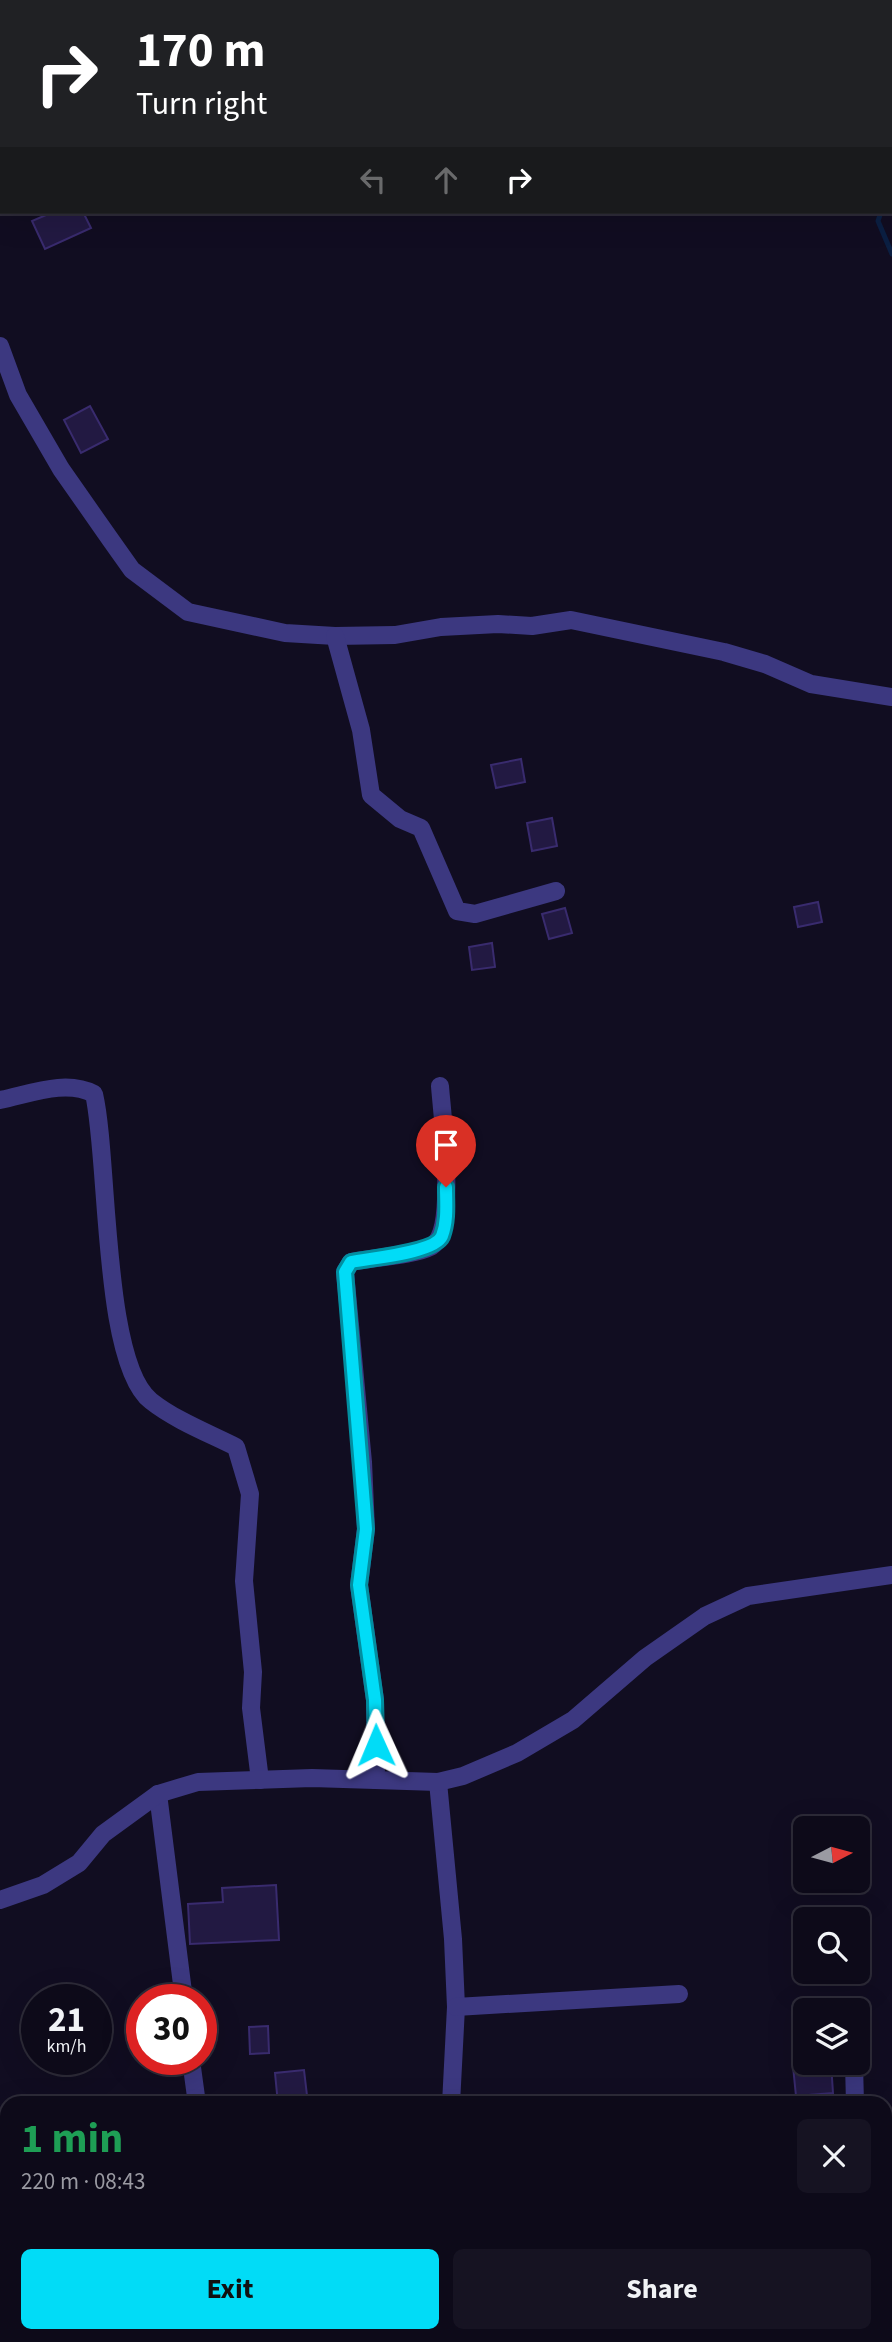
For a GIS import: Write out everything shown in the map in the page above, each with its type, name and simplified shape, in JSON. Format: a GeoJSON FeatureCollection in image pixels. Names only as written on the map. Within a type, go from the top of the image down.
{"type":"FeatureCollection","features":[{"type":"Feature","properties":{"kind":"street"},"geometry":{"type":"LineString","coordinates":[[0,346],[18,395],[61,468],[132,570],[188,612],[285,633],[335,636],[395,635],[441,627],[487,624],[532,626],[571,620],[724,652],[765,664],[811,684],[892,697]]}},
{"type":"Feature","properties":{"kind":"street"},"geometry":{"type":"LineString","coordinates":[[335,636],[360,730],[371,795],[400,819],[421,828],[457,911],[475,914],[556,891]]}},
{"type":"Feature","properties":{"kind":"street"},"geometry":{"type":"LineString","coordinates":[[376,1780],[375,1700],[359,1585],[366,1529],[363,1462],[345,1272],[351,1262],[430,1248],[441,1238],[447,1212],[440,1086]]}},
{"type":"Feature","properties":{"kind":"street"},"geometry":{"type":"LineString","coordinates":[[0,1100],[60,1088],[80,1087],[94,1094],[111,1288],[130,1367],[149,1400],[236,1447],[250,1494],[244,1581],[253,1672],[251,1708],[260,1780]]}},
{"type":"Feature","properties":{"kind":"street"},"geometry":{"type":"LineString","coordinates":[[0,1900],[43,1885],[79,1863],[103,1834],[158,1794],[198,1782],[438,1782],[463,1776],[517,1753],[573,1720],[645,1658],[705,1616],[748,1596],[892,1575]]}},
{"type":"Feature","properties":{"kind":"street"},"geometry":{"type":"LineString","coordinates":[[438,1782],[453,1939],[456,2007],[451,2096]]}},
{"type":"Feature","properties":{"kind":"street"},"geometry":{"type":"LineString","coordinates":[[158,1794],[182,1984]]}},
{"type":"Feature","properties":{"kind":"street"},"geometry":{"type":"LineString","coordinates":[[456,2007],[679,1994]]}},
{"type":"Feature","properties":{"kind":"street"},"geometry":{"type":"LineString","coordinates":[[193,2075],[196,2096]]}},
{"type":"Feature","properties":{"kind":"street"},"geometry":{"type":"LineString","coordinates":[[854,2075],[855,2096]]}},
{"type":"Feature","properties":{"kind":"building"},"geometry":{"type":"Polygon","coordinates":[[[48,214],[84,214],[91,228],[45,249],[32,221],[48,214]]]}},
{"type":"Feature","properties":{"kind":"building"},"geometry":{"type":"Polygon","coordinates":[[[90,406],[108,439],[81,453],[64,420],[90,406]]]}},
{"type":"Feature","properties":{"kind":"building"},"geometry":{"type":"Polygon","coordinates":[[[521,759],[525,782],[496,788],[491,765],[521,759]]]}},
{"type":"Feature","properties":{"kind":"building"},"geometry":{"type":"Polygon","coordinates":[[[552,818],[557,846],[532,851],[527,823],[552,818]]]}},
{"type":"Feature","properties":{"kind":"building"},"geometry":{"type":"Polygon","coordinates":[[[818,902],[822,922],[798,927],[794,907],[818,902]]]}},
{"type":"Feature","properties":{"kind":"building"},"geometry":{"type":"Polygon","coordinates":[[[565,908],[572,933],[549,939],[542,914],[565,908]]]}},
{"type":"Feature","properties":{"kind":"building"},"geometry":{"type":"Polygon","coordinates":[[[492,943],[495,967],[472,970],[469,947],[492,943]]]}},
{"type":"Feature","properties":{"kind":"building"},"geometry":{"type":"Polygon","coordinates":[[[276,1885],[279,1940],[190,1944],[188,1904],[223,1902],[222,1888],[276,1885]]]}},
{"type":"Feature","properties":{"kind":"building"},"geometry":{"type":"Polygon","coordinates":[[[268,2026],[269,2053],[250,2054],[249,2027],[268,2026]]]}},
{"type":"Feature","properties":{"kind":"building"},"geometry":{"type":"Polygon","coordinates":[[[304,2070],[307,2096],[277,2096],[275,2073],[304,2070]]]}},
{"type":"Feature","properties":{"kind":"building"},"geometry":{"type":"Polygon","coordinates":[[[794,2075],[832,2075],[833,2093],[796,2096],[794,2075]]]}},
{"type":"Feature","properties":{"kind":"waterway"},"geometry":{"type":"LineString","coordinates":[[880,214],[878,221],[892,254]]}},
{"type":"Feature","properties":{"kind":"route"},"geometry":{"type":"LineString","coordinates":[[376,1745],[375,1700],[359,1585],[366,1529],[363,1462],[345,1272],[351,1262],[430,1248],[441,1238],[447,1212],[446,1187]]}}]}
